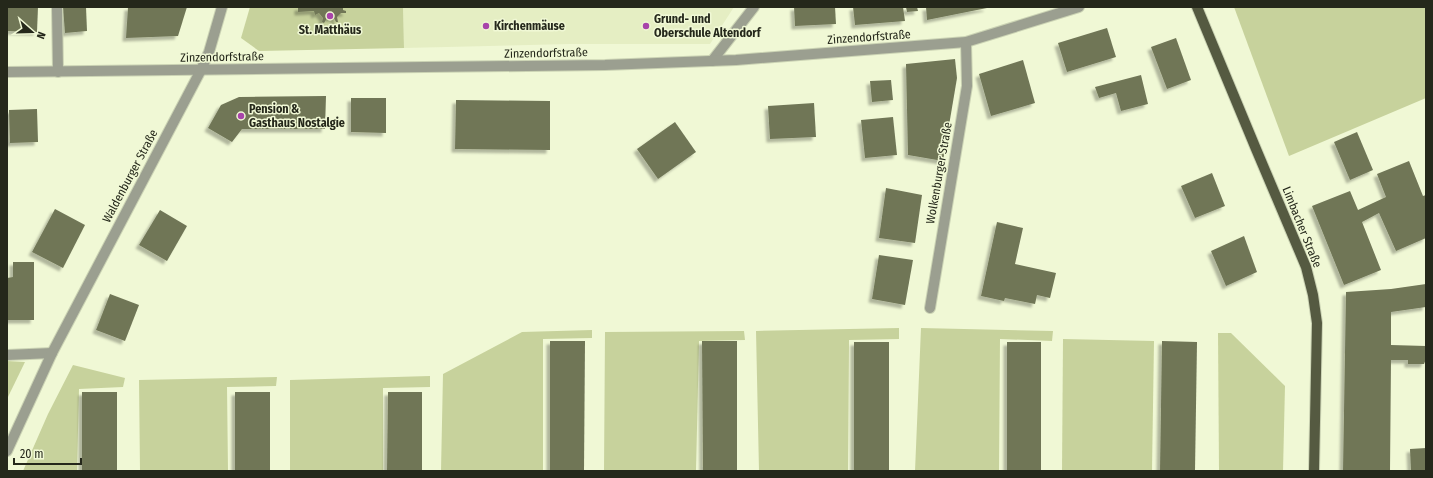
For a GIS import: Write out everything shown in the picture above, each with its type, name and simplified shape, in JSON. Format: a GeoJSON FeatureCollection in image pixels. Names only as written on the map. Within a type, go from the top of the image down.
{"type":"FeatureCollection","features":[{"type":"Feature","properties":{"kind":"main road","name":"Limbacher Straße"},"geometry":{"type":"LineString","coordinates":[[1198,7],[1306,267],[1313,295],[1316,323],[1314,471]]}},
{"type":"Feature","properties":{"kind":"street"},"geometry":{"type":"LineString","coordinates":[[57,7],[58,72]]}},
{"type":"Feature","properties":{"kind":"street","name":"Waldenburger Straße"},"geometry":{"type":"LineString","coordinates":[[7,451],[52,353],[201,70],[209,52],[222,7]]}},
{"type":"Feature","properties":{"kind":"street"},"geometry":{"type":"LineString","coordinates":[[712,61],[754,7]]}},
{"type":"Feature","properties":{"kind":"street","name":"Zinzendorfstraße"},"geometry":{"type":"LineString","coordinates":[[7,72],[606,65],[712,61],[966,42],[1080,7]]}},
{"type":"Feature","properties":{"kind":"street","name":"Wolkenburger Straße"},"geometry":{"type":"LineString","coordinates":[[930,308],[967,86],[966,42]]}},
{"type":"Feature","properties":{"kind":"street"},"geometry":{"type":"LineString","coordinates":[[7,355],[52,353]]}},
{"type":"Feature","properties":{"kind":"shaded area"},"geometry":{"type":"Polygon","coordinates":[[[250,7],[403,7],[404,48],[259,51],[241,38],[250,7]]]}},
{"type":"Feature","properties":{"kind":"shaded area"},"geometry":{"type":"Polygon","coordinates":[[[403,7],[734,7],[710,44],[570,44],[404,48],[403,7]]]}},
{"type":"Feature","properties":{"kind":"shaded area"},"geometry":{"type":"Polygon","coordinates":[[[1234,7],[1426,7],[1426,98],[1289,156],[1234,7]]]}},
{"type":"Feature","properties":{"kind":"shaded area"},"geometry":{"type":"Polygon","coordinates":[[[899,328],[899,339],[849,340],[848,471],[759,471],[756,331],[899,328]]]}},
{"type":"Feature","properties":{"kind":"shaded area"},"geometry":{"type":"Polygon","coordinates":[[[921,328],[1053,331],[1052,341],[1000,339],[999,471],[915,471],[921,328]]]}},
{"type":"Feature","properties":{"kind":"shaded area"},"geometry":{"type":"Polygon","coordinates":[[[592,330],[592,338],[543,339],[543,471],[441,471],[443,374],[522,332],[592,330]]]}},
{"type":"Feature","properties":{"kind":"shaded area"},"geometry":{"type":"Polygon","coordinates":[[[744,331],[745,340],[699,341],[696,471],[604,471],[605,332],[744,331]]]}},
{"type":"Feature","properties":{"kind":"shaded area"},"geometry":{"type":"Polygon","coordinates":[[[1218,333],[1231,333],[1285,386],[1283,471],[1219,471],[1218,333]]]}},
{"type":"Feature","properties":{"kind":"shaded area"},"geometry":{"type":"Polygon","coordinates":[[[1063,339],[1154,341],[1152,471],[1062,471],[1063,339]]]}},
{"type":"Feature","properties":{"kind":"shaded area"},"geometry":{"type":"Polygon","coordinates":[[[7,361],[25,362],[7,399],[7,361]]]}},
{"type":"Feature","properties":{"kind":"shaded area"},"geometry":{"type":"Polygon","coordinates":[[[73,365],[125,378],[123,387],[79,389],[77,471],[23,471],[48,414],[73,365]]]}},
{"type":"Feature","properties":{"kind":"shaded area"},"geometry":{"type":"Polygon","coordinates":[[[430,376],[430,387],[383,388],[383,471],[290,471],[290,380],[430,376]]]}},
{"type":"Feature","properties":{"kind":"shaded area"},"geometry":{"type":"Polygon","coordinates":[[[277,377],[276,386],[227,387],[228,471],[140,471],[139,380],[277,377]]]}},
{"type":"Feature","properties":{"kind":"building"},"geometry":{"type":"Polygon","coordinates":[[[7,7],[38,7],[37,32],[7,31],[7,7]]]}},
{"type":"Feature","properties":{"kind":"building"},"geometry":{"type":"Polygon","coordinates":[[[63,7],[86,7],[87,31],[65,33],[63,7]]]}},
{"type":"Feature","properties":{"kind":"building"},"geometry":{"type":"Polygon","coordinates":[[[128,7],[187,7],[178,36],[126,38],[128,7]]]}},
{"type":"Feature","properties":{"kind":"building","name":"St. Matthäus"},"geometry":{"type":"Polygon","coordinates":[[[298,7],[343,7],[343,10],[346,11],[346,13],[341,13],[337,17],[338,22],[336,22],[334,18],[327,18],[324,23],[322,22],[323,18],[319,13],[315,15],[314,11],[298,12],[298,7]]]}},
{"type":"Feature","properties":{"kind":"building"},"geometry":{"type":"Polygon","coordinates":[[[794,7],[835,7],[836,24],[795,26],[794,7]]]}},
{"type":"Feature","properties":{"kind":"building"},"geometry":{"type":"Polygon","coordinates":[[[853,7],[903,7],[905,21],[855,25],[853,7]]]}},
{"type":"Feature","properties":{"kind":"building"},"geometry":{"type":"Polygon","coordinates":[[[906,7],[917,7],[918,11],[907,12],[906,7]]]}},
{"type":"Feature","properties":{"kind":"building"},"geometry":{"type":"Polygon","coordinates":[[[926,7],[987,7],[987,8],[927,20],[926,7]]]}},
{"type":"Feature","properties":{"kind":"building"},"geometry":{"type":"Polygon","coordinates":[[[1107,28],[1116,57],[1067,72],[1058,43],[1107,28]]]}},
{"type":"Feature","properties":{"kind":"building"},"geometry":{"type":"Polygon","coordinates":[[[1176,38],[1191,80],[1167,89],[1151,47],[1176,38]]]}},
{"type":"Feature","properties":{"kind":"building"},"geometry":{"type":"Polygon","coordinates":[[[955,59],[957,78],[943,161],[908,155],[906,64],[955,59]]]}},
{"type":"Feature","properties":{"kind":"building"},"geometry":{"type":"Polygon","coordinates":[[[1023,60],[1035,103],[991,116],[979,74],[1023,60]]]}},
{"type":"Feature","properties":{"kind":"building"},"geometry":{"type":"Polygon","coordinates":[[[1141,75],[1148,104],[1121,111],[1116,93],[1099,98],[1095,87],[1141,75]]]}},
{"type":"Feature","properties":{"kind":"building"},"geometry":{"type":"Polygon","coordinates":[[[891,80],[893,100],[872,102],[870,81],[891,80]]]}},
{"type":"Feature","properties":{"kind":"building"},"geometry":{"type":"Polygon","coordinates":[[[326,96],[325,129],[242,129],[232,142],[208,128],[221,105],[239,97],[326,96]]]}},
{"type":"Feature","properties":{"kind":"building"},"geometry":{"type":"Polygon","coordinates":[[[351,98],[386,98],[386,133],[351,132],[351,98]]]}},
{"type":"Feature","properties":{"kind":"building"},"geometry":{"type":"Polygon","coordinates":[[[456,100],[550,101],[550,150],[455,149],[456,100]]]}},
{"type":"Feature","properties":{"kind":"building"},"geometry":{"type":"Polygon","coordinates":[[[814,103],[816,137],[770,139],[768,106],[814,103]]]}},
{"type":"Feature","properties":{"kind":"building"},"geometry":{"type":"Polygon","coordinates":[[[37,109],[38,142],[10,143],[9,110],[37,109]]]}},
{"type":"Feature","properties":{"kind":"building"},"geometry":{"type":"Polygon","coordinates":[[[893,117],[897,155],[865,158],[861,120],[893,117]]]}},
{"type":"Feature","properties":{"kind":"building"},"geometry":{"type":"Polygon","coordinates":[[[675,122],[696,152],[658,179],[637,149],[675,122]]]}},
{"type":"Feature","properties":{"kind":"building"},"geometry":{"type":"Polygon","coordinates":[[[1357,132],[1373,170],[1350,180],[1334,142],[1357,132]]]}},
{"type":"Feature","properties":{"kind":"building"},"geometry":{"type":"Polygon","coordinates":[[[1409,161],[1423,196],[1426,195],[1426,238],[1396,251],[1379,213],[1362,222],[1381,270],[1344,285],[1312,206],[1350,191],[1358,210],[1386,197],[1377,174],[1409,161]]]}},
{"type":"Feature","properties":{"kind":"building"},"geometry":{"type":"Polygon","coordinates":[[[1212,173],[1225,206],[1195,218],[1181,186],[1212,173]]]}},
{"type":"Feature","properties":{"kind":"building"},"geometry":{"type":"Polygon","coordinates":[[[886,188],[922,195],[915,243],[879,238],[886,188]]]}},
{"type":"Feature","properties":{"kind":"building"},"geometry":{"type":"Polygon","coordinates":[[[55,209],[85,225],[63,268],[32,252],[55,209]]]}},
{"type":"Feature","properties":{"kind":"building"},"geometry":{"type":"Polygon","coordinates":[[[160,210],[187,226],[167,261],[139,245],[160,210]]]}},
{"type":"Feature","properties":{"kind":"building"},"geometry":{"type":"Polygon","coordinates":[[[997,222],[1023,228],[1015,264],[1056,273],[1050,298],[1037,295],[1035,304],[1005,298],[1004,301],[981,296],[997,222]]]}},
{"type":"Feature","properties":{"kind":"building"},"geometry":{"type":"Polygon","coordinates":[[[1244,236],[1257,272],[1226,286],[1211,251],[1244,236]]]}},
{"type":"Feature","properties":{"kind":"building"},"geometry":{"type":"Polygon","coordinates":[[[879,255],[913,260],[905,305],[872,299],[879,255]]]}},
{"type":"Feature","properties":{"kind":"building"},"geometry":{"type":"Polygon","coordinates":[[[13,262],[34,262],[34,320],[7,320],[7,278],[13,277],[13,262]]]}},
{"type":"Feature","properties":{"kind":"building"},"geometry":{"type":"Polygon","coordinates":[[[1426,284],[1426,307],[1391,312],[1391,345],[1426,346],[1426,359],[1424,364],[1408,364],[1408,360],[1391,360],[1390,471],[1343,471],[1346,292],[1391,289],[1426,284]]]}},
{"type":"Feature","properties":{"kind":"building"},"geometry":{"type":"Polygon","coordinates":[[[110,294],[139,305],[125,341],[96,330],[110,294]]]}},
{"type":"Feature","properties":{"kind":"building"},"geometry":{"type":"Polygon","coordinates":[[[550,341],[585,341],[584,471],[550,471],[550,341]]]}},
{"type":"Feature","properties":{"kind":"building"},"geometry":{"type":"Polygon","coordinates":[[[702,341],[737,341],[737,471],[703,471],[702,341]]]}},
{"type":"Feature","properties":{"kind":"building"},"geometry":{"type":"Polygon","coordinates":[[[1162,341],[1197,342],[1195,471],[1160,471],[1162,341]]]}},
{"type":"Feature","properties":{"kind":"building"},"geometry":{"type":"Polygon","coordinates":[[[854,342],[889,342],[889,471],[854,471],[854,342]]]}},
{"type":"Feature","properties":{"kind":"building"},"geometry":{"type":"Polygon","coordinates":[[[1007,342],[1041,342],[1041,471],[1007,471],[1007,342]]]}},
{"type":"Feature","properties":{"kind":"building"},"geometry":{"type":"Polygon","coordinates":[[[82,392],[117,392],[117,471],[82,471],[82,392]]]}},
{"type":"Feature","properties":{"kind":"building"},"geometry":{"type":"Polygon","coordinates":[[[235,392],[270,392],[270,471],[235,471],[235,392]]]}},
{"type":"Feature","properties":{"kind":"building"},"geometry":{"type":"Polygon","coordinates":[[[388,392],[422,392],[422,471],[387,471],[388,392]]]}},
{"type":"Feature","properties":{"kind":"building"},"geometry":{"type":"Polygon","coordinates":[[[1426,448],[1426,471],[1411,471],[1410,449],[1426,448]]]}},
{"type":"Feature","properties":{"kind":"place","name":"St. Matthäus"},"geometry":{"type":"Point","coordinates":[330,16]}},
{"type":"Feature","properties":{"kind":"place","name":"Kirchenmäuse"},"geometry":{"type":"Point","coordinates":[486,26]}},
{"type":"Feature","properties":{"kind":"place","name":"Grund- und Oberschule Altendorf"},"geometry":{"type":"Point","coordinates":[646,26]}},
{"type":"Feature","properties":{"kind":"place","name":"Pension & Gasthaus Nostalgie"},"geometry":{"type":"Point","coordinates":[241,116]}}]}
